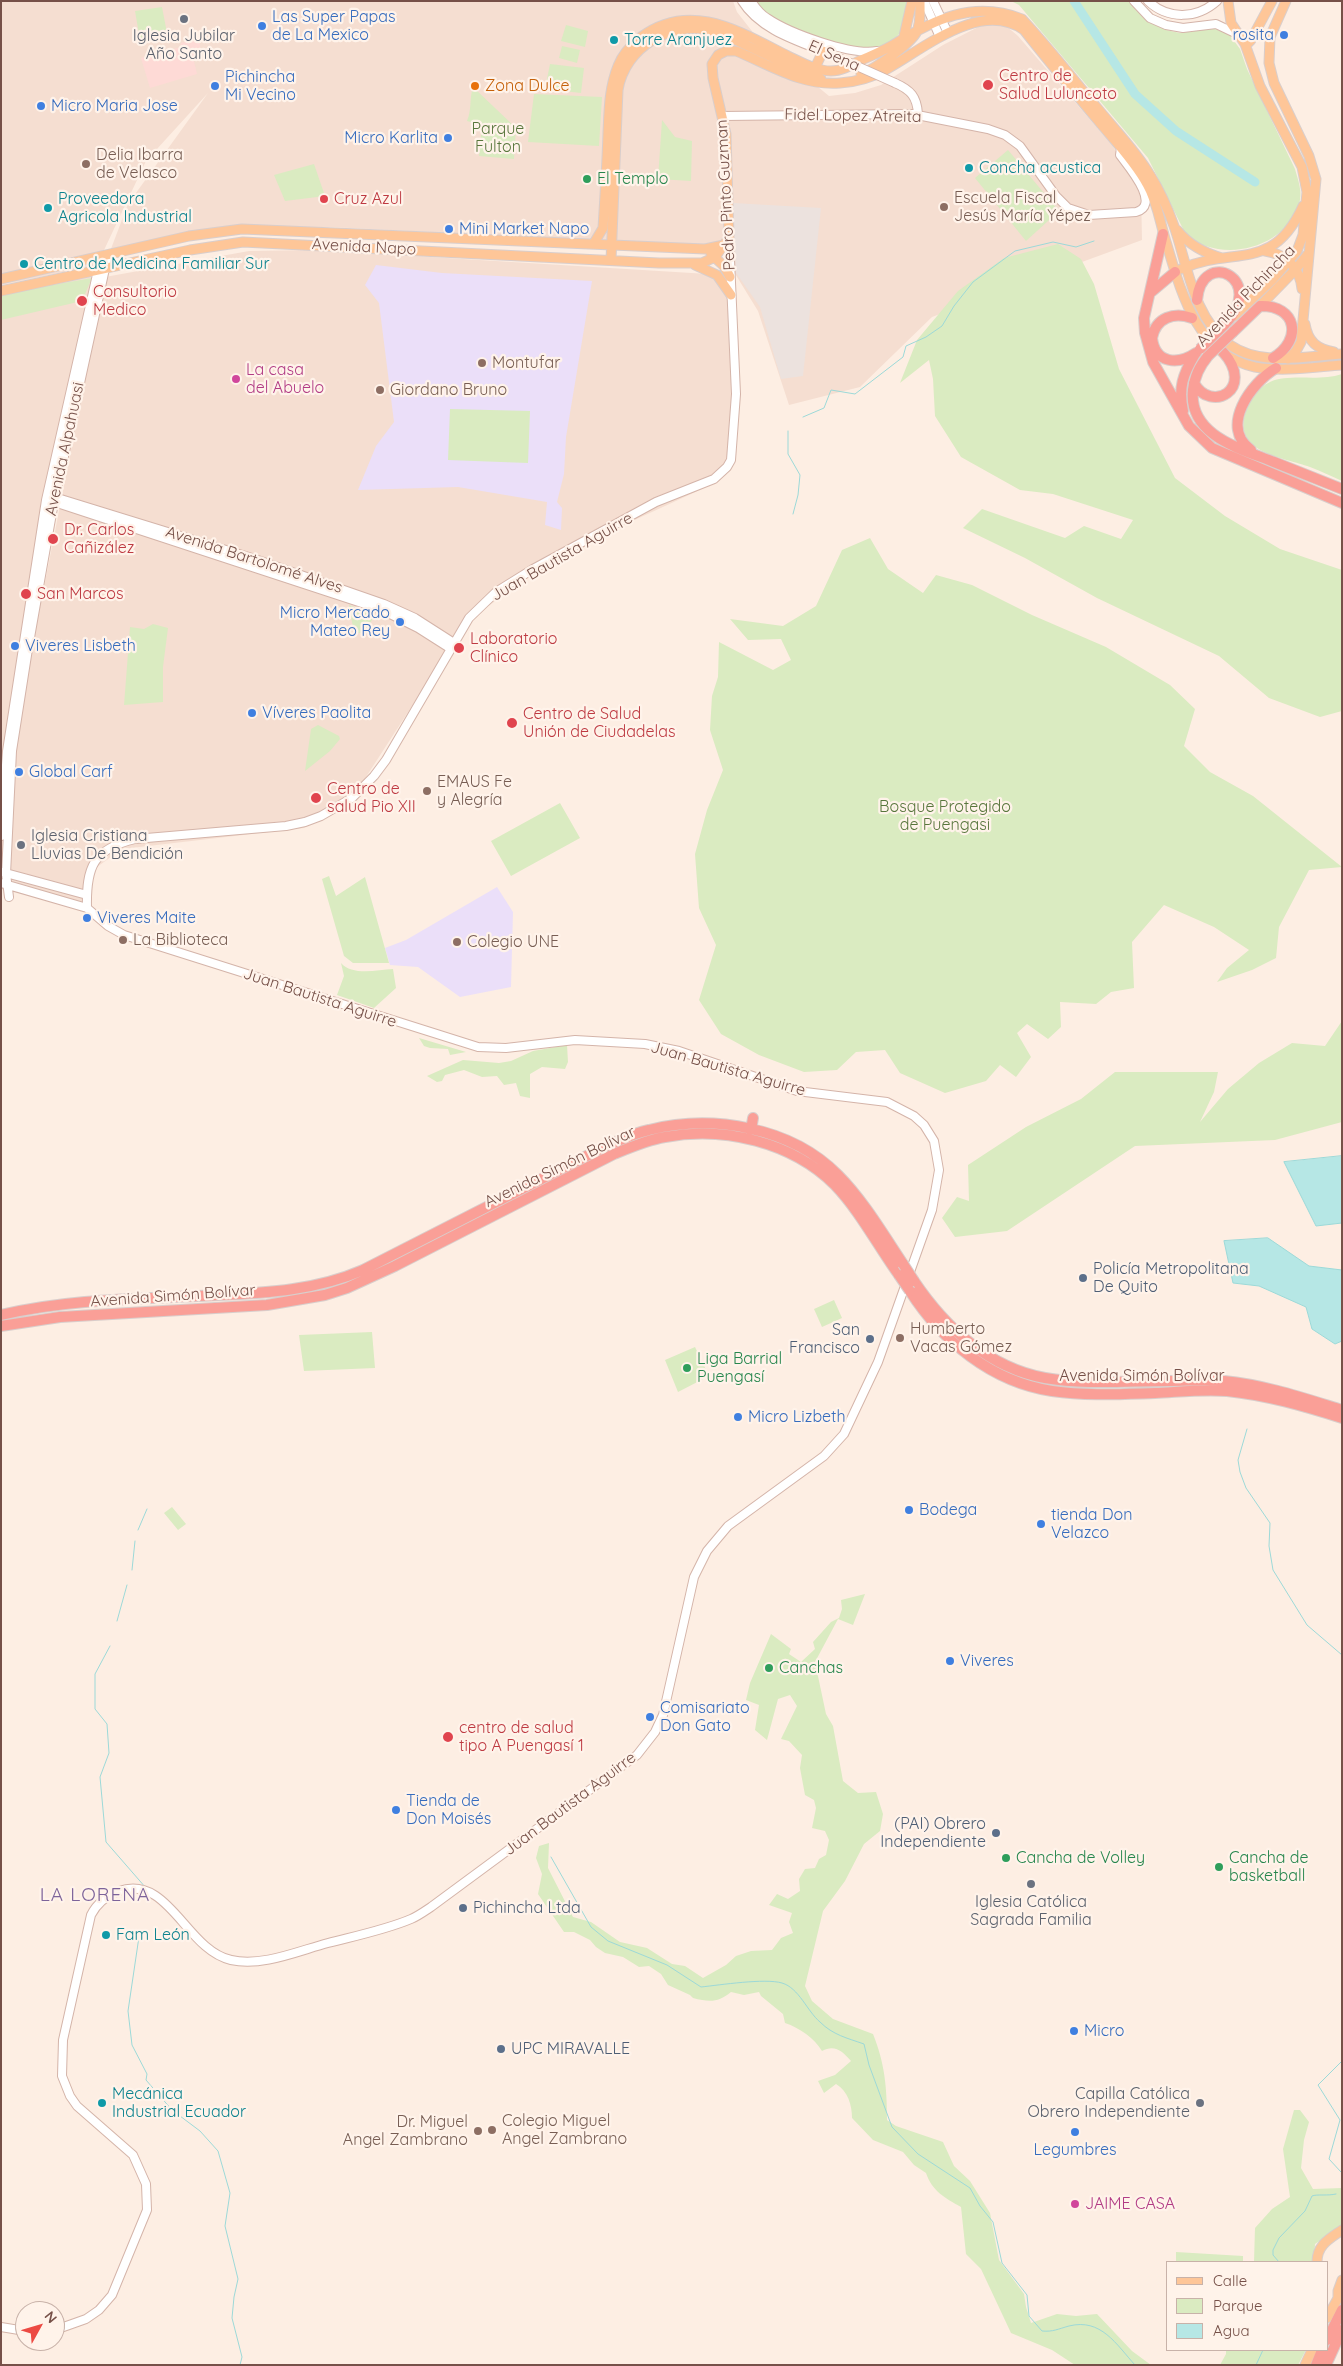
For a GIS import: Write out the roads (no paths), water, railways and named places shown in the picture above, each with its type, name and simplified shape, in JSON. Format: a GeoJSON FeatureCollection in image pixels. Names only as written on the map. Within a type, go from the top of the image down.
{"type":"FeatureCollection","features":[{"type":"Feature","properties":{"kind":"highway"},"geometry":{"type":"LineString","coordinates":[[1163,234],[1144,318],[1147,345],[1158,372],[1189,426],[1212,448],[1342,503]]}},
{"type":"Feature","properties":{"kind":"highway"},"geometry":{"type":"LineString","coordinates":[[1149,294],[1175,272]]}},
{"type":"Feature","properties":{"kind":"highway"},"geometry":{"type":"LineString","coordinates":[[1197,300],[1200,285],[1208,275],[1220,272],[1230,275],[1238,283],[1240,293],[1233,317]]}},
{"type":"Feature","properties":{"kind":"highway"},"geometry":{"type":"LineString","coordinates":[[1242,450],[1232,435],[1233,419],[1243,398],[1289,344],[1292,334],[1292,325],[1284,312],[1260,306]]}},
{"type":"Feature","properties":{"kind":"highway","name":"Avenida Pichincha"},"geometry":{"type":"LineString","coordinates":[[1189,426],[1183,412],[1180,389],[1185,371],[1198,351],[1260,306]]}},
{"type":"Feature","properties":{"kind":"highway"},"geometry":{"type":"LineString","coordinates":[[1192,318],[1183,315],[1168,317],[1158,323],[1152,338],[1157,352],[1168,360],[1178,361],[1198,351]]}},
{"type":"Feature","properties":{"kind":"highway","name":"Avenida Pichincha"},"geometry":{"type":"LineString","coordinates":[[1233,317],[1228,328],[1198,370],[1192,396],[1197,414],[1208,430],[1242,450],[1265,458]]}},
{"type":"Feature","properties":{"kind":"highway"},"geometry":{"type":"LineString","coordinates":[[1194,383],[1202,394],[1215,397],[1221,396],[1232,389],[1236,376],[1235,370],[1223,352]]}},
{"type":"Feature","properties":{"kind":"highway"},"geometry":{"type":"LineString","coordinates":[[1255,385],[1242,409],[1238,430],[1242,443],[1265,458],[1342,489]]}},
{"type":"Feature","properties":{"kind":"highway"},"geometry":{"type":"LineString","coordinates":[[751,1130],[753,1118]]}},
{"type":"Feature","properties":{"kind":"highway","name":"Avenida Simón Bolívar"},"geometry":{"type":"LineString","coordinates":[[1,1315],[74,1303],[272,1292],[320,1285],[363,1270],[606,1146],[634,1134],[662,1127],[693,1124],[724,1125],[770,1134],[805,1150],[837,1174],[851,1190],[935,1311],[971,1344],[1010,1368],[1045,1378],[1079,1381],[1223,1381],[1273,1389],[1342,1410]]}},
{"type":"Feature","properties":{"kind":"highway","name":"Avenida Simón Bolívar"},"geometry":{"type":"LineString","coordinates":[[1,1326],[60,1317],[267,1305],[325,1295],[347,1288],[395,1266],[614,1154],[649,1141],[695,1133],[725,1135],[766,1144],[795,1155],[814,1167],[845,1196],[930,1319],[950,1341],[988,1367],[1023,1384],[1052,1391],[1083,1394],[1226,1391],[1270,1398],[1342,1418]]}},
{"type":"Feature","properties":{"kind":"highway"},"geometry":{"type":"LineString","coordinates":[[1328,2338],[1342,2310]]}},
{"type":"Feature","properties":{"kind":"highway"},"geometry":{"type":"LineString","coordinates":[[1326,2365],[1342,2330]]}},
{"type":"Feature","properties":{"kind":"highway"},"geometry":{"type":"LineString","coordinates":[[1316,2365],[1322,2351]]}},
{"type":"Feature","properties":{"kind":"main road","name":"El Sena"},"geometry":{"type":"LineString","coordinates":[[742,1],[759,21],[822,51],[906,87],[914,95],[918,114]]}},
{"type":"Feature","properties":{"kind":"main road","name":"El Sena"},"geometry":{"type":"LineString","coordinates":[[751,1],[767,18],[788,29],[842,48],[871,53],[884,50]]}},
{"type":"Feature","properties":{"kind":"main road"},"geometry":{"type":"LineString","coordinates":[[904,36],[912,1]]}},
{"type":"Feature","properties":{"kind":"main road"},"geometry":{"type":"LineString","coordinates":[[611,260],[618,90],[624,70],[643,45],[659,36],[686,29],[714,31],[811,76],[822,79],[837,79],[865,72],[883,61],[913,36],[918,27],[920,1]]}},
{"type":"Feature","properties":{"kind":"main road"},"geometry":{"type":"LineString","coordinates":[[924,1],[943,33],[973,17],[988,14],[999,15],[1017,24],[1140,172],[1153,194],[1163,234],[1192,318],[1203,333],[1223,352],[1246,364],[1342,365]]}},
{"type":"Feature","properties":{"kind":"main road"},"geometry":{"type":"LineString","coordinates":[[933,1],[935,18]]}},
{"type":"Feature","properties":{"kind":"main road"},"geometry":{"type":"LineString","coordinates":[[1134,1],[1150,18],[1166,26],[1184,28],[1216,24],[1237,34]]}},
{"type":"Feature","properties":{"kind":"main road"},"geometry":{"type":"LineString","coordinates":[[1148,1],[1163,11],[1186,15],[1202,11],[1217,1]]}},
{"type":"Feature","properties":{"kind":"main road","name":"Avenida Pichincha"},"geometry":{"type":"LineString","coordinates":[[1228,1],[1230,21],[1244,42],[1260,86],[1302,167],[1306,180],[1307,199],[1300,243],[1289,261],[1233,317]]}},
{"type":"Feature","properties":{"kind":"main road"},"geometry":{"type":"LineString","coordinates":[[1244,42],[1248,43],[1251,40],[1272,1]]}},
{"type":"Feature","properties":{"kind":"main road","name":"Avenida Pichincha"},"geometry":{"type":"LineString","coordinates":[[1260,306],[1310,252],[1316,175],[1274,83],[1268,56],[1271,32],[1286,1]]}},
{"type":"Feature","properties":{"kind":"main road"},"geometry":{"type":"LineString","coordinates":[[970,4],[973,17]]}},
{"type":"Feature","properties":{"kind":"main road"},"geometry":{"type":"LineString","coordinates":[[594,244],[603,228],[612,86],[622,58],[641,37],[655,28],[678,20],[705,20],[725,26],[815,68],[830,71],[843,69],[884,50],[935,18],[970,4],[991,4],[1006,9],[1028,27],[1141,160],[1160,192],[1174,226],[1197,300],[1212,326],[1230,344],[1240,350],[1274,363],[1288,358],[1342,354]]}},
{"type":"Feature","properties":{"kind":"main road"},"geometry":{"type":"LineString","coordinates":[[767,18],[775,26],[822,51],[815,68]]}},
{"type":"Feature","properties":{"kind":"main road","name":"Pedro Pinto Guzman"},"geometry":{"type":"LineString","coordinates":[[731,460],[736,394],[727,242],[726,134],[713,78],[712,64],[718,55],[726,51],[736,51],[783,73],[808,82],[841,83],[867,78],[887,69],[943,33]]}},
{"type":"Feature","properties":{"kind":"main road","name":"Fidel Lopez Atreita"},"geometry":{"type":"LineString","coordinates":[[723,116],[918,114],[988,129],[1004,135],[1026,152],[1061,202],[1076,212],[1101,216],[1142,211],[1145,206],[1146,194],[1120,155],[1121,148]]}},
{"type":"Feature","properties":{"kind":"main road"},"geometry":{"type":"LineString","coordinates":[[1175,272],[1186,267],[1225,258],[1248,256],[1265,251],[1278,242],[1294,225],[1307,199]]}},
{"type":"Feature","properties":{"kind":"main road"},"geometry":{"type":"LineString","coordinates":[[1174,226],[1191,244],[1213,256],[1225,258]]}},
{"type":"Feature","properties":{"kind":"main road","name":"Avenida Napo"},"geometry":{"type":"LineString","coordinates":[[1,279],[189,236],[242,229],[705,249],[727,242]]}},
{"type":"Feature","properties":{"kind":"main road","name":"Avenida Napo"},"geometry":{"type":"LineString","coordinates":[[1,291],[190,250],[243,242],[659,263],[695,264],[715,257]]}},
{"type":"Feature","properties":{"kind":"main road"},"geometry":{"type":"LineString","coordinates":[[715,257],[727,242]]}},
{"type":"Feature","properties":{"kind":"main road"},"geometry":{"type":"LineString","coordinates":[[659,247],[659,263]]}},
{"type":"Feature","properties":{"kind":"main road"},"geometry":{"type":"LineString","coordinates":[[705,249],[715,257],[730,277]]}},
{"type":"Feature","properties":{"kind":"main road"},"geometry":{"type":"LineString","coordinates":[[1265,251],[1278,254],[1289,261],[1296,269],[1302,282],[1305,324],[1309,339],[1319,348],[1342,354]]}},
{"type":"Feature","properties":{"kind":"main road"},"geometry":{"type":"LineString","coordinates":[[1288,358],[1296,351],[1301,342],[1303,300],[1310,252]]}},
{"type":"Feature","properties":{"kind":"main road","name":"Avenida Alpahuasi"},"geometry":{"type":"LineString","coordinates":[[1,836],[7,751],[50,498],[104,256]]}},
{"type":"Feature","properties":{"kind":"main road"},"geometry":{"type":"LineString","coordinates":[[695,264],[717,275],[731,295]]}},
{"type":"Feature","properties":{"kind":"main road","name":"Juan Bautista Aguirre"},"geometry":{"type":"LineString","coordinates":[[65,2326],[86,2319],[99,2310],[112,2295],[147,2210],[146,2184],[133,2155],[73,2101],[65,2086],[61,2066],[63,2040],[91,1915],[100,1902],[110,1894],[127,1889],[153,1893],[164,1901],[206,1949],[231,1960],[261,1960],[373,1931],[411,1919],[426,1910],[637,1755],[655,1732],[663,1715],[694,1577],[707,1551],[728,1526],[832,1448],[844,1434],[854,1415],[878,1362],[932,1210],[938,1181],[938,1159],[934,1141],[924,1125],[908,1111],[887,1102],[797,1091],[679,1051],[645,1044],[575,1040],[506,1048],[478,1047],[124,935],[111,929],[87,908],[88,874],[93,863],[104,851],[122,842],[135,839],[286,826],[321,816],[352,798],[369,782],[387,758],[469,618],[496,592],[533,569],[656,502],[714,478],[724,471],[731,460]]}},
{"type":"Feature","properties":{"kind":"main road","name":"Avenida Alpahuasi"},"geometry":{"type":"LineString","coordinates":[[3,884],[12,751],[50,498]]}},
{"type":"Feature","properties":{"kind":"main road","name":"Avenida Bartolomé Alves"},"geometry":{"type":"LineString","coordinates":[[50,498],[243,555],[384,604],[414,618],[452,646]]}},
{"type":"Feature","properties":{"kind":"main road"},"geometry":{"type":"LineString","coordinates":[[4,873],[87,895]]}},
{"type":"Feature","properties":{"kind":"main road"},"geometry":{"type":"LineString","coordinates":[[3,884],[87,908]]}},
{"type":"Feature","properties":{"kind":"main road"},"geometry":{"type":"LineString","coordinates":[[1317,2261],[1317,2255],[1322,2245],[1342,2230]]}},
{"type":"Feature","properties":{"kind":"main road"},"geometry":{"type":"LineString","coordinates":[[1328,2316],[1340,2294],[1339,2286],[1342,2280]]}},
{"type":"Feature","properties":{"kind":"main road"},"geometry":{"type":"LineString","coordinates":[[1,2327],[15,2329]]}},
{"type":"Feature","properties":{"kind":"main road"},"geometry":{"type":"LineString","coordinates":[[1305,2365],[1312,2351]]}},
{"type":"Feature","properties":{"kind":"water"},"geometry":{"type":"Polygon","coordinates":[[[1342,1156],[1342,1223],[1316,1226],[1284,1162],[1342,1156]]]}},
{"type":"Feature","properties":{"kind":"water"},"geometry":{"type":"Polygon","coordinates":[[[1268,1238],[1309,1266],[1342,1270],[1342,1341],[1335,1344],[1312,1329],[1306,1307],[1259,1286],[1233,1283],[1224,1241],[1268,1238]]]}},
{"type":"Feature","properties":{"kind":"waterway"},"geometry":{"type":"LineString","coordinates":[[1074,1],[1135,94],[1176,131],[1255,182]]}},
{"type":"Feature","properties":{"kind":"waterway"},"geometry":{"type":"LineString","coordinates":[[803,417],[824,408],[831,390],[855,394],[903,357],[906,346],[926,337],[942,326],[954,306],[973,282],[1015,251],[1053,242],[1076,247],[1094,241]]}},
{"type":"Feature","properties":{"kind":"waterway"},"geometry":{"type":"LineString","coordinates":[[788,431],[788,454],[800,475],[798,495],[793,514]]}},
{"type":"Feature","properties":{"kind":"waterway"},"geometry":{"type":"LineString","coordinates":[[1247,1429],[1238,1460],[1240,1472],[1246,1488],[1270,1523],[1269,1546],[1273,1570],[1307,1625],[1342,1655]]}},
{"type":"Feature","properties":{"kind":"waterway"},"geometry":{"type":"LineString","coordinates":[[138,1530],[147,1509]]}},
{"type":"Feature","properties":{"kind":"waterway"},"geometry":{"type":"LineString","coordinates":[[132,1570],[135,1541]]}},
{"type":"Feature","properties":{"kind":"waterway"},"geometry":{"type":"LineString","coordinates":[[117,1621],[127,1585]]}},
{"type":"Feature","properties":{"kind":"waterway"},"geometry":{"type":"LineString","coordinates":[[110,1646],[95,1674],[95,1709],[107,1724],[109,1753],[100,1777],[106,1842],[146,1888]]}},
{"type":"Feature","properties":{"kind":"waterway"},"geometry":{"type":"LineString","coordinates":[[551,1857],[591,1927],[608,1941],[667,1965],[701,1987],[754,1982],[782,1983],[793,1990],[815,2017],[830,2030],[840,2036],[864,2044],[869,2065],[892,2127],[918,2154],[970,2188],[980,2206],[993,2222],[1002,2263],[1027,2295],[1029,2316],[1042,2331],[1052,2331],[1080,2325],[1099,2329],[1114,2341],[1135,2365]]}},
{"type":"Feature","properties":{"kind":"waterway"},"geometry":{"type":"LineString","coordinates":[[140,1930],[128,2011],[132,2045],[147,2074],[146,2080],[172,2110],[200,2131],[218,2151],[230,2193],[225,2226],[238,2279],[232,2318],[242,2357],[240,2365]]}},
{"type":"Feature","properties":{"kind":"waterway"},"geometry":{"type":"LineString","coordinates":[[1341,2172],[1329,2159],[1340,2120],[1318,2085],[1342,2061]]}},
{"type":"Feature","properties":{"kind":"waterway"},"geometry":{"type":"LineString","coordinates":[[1278,2261],[1273,2255],[1273,2250],[1279,2238],[1305,2211],[1312,2196],[1336,2194]]}},
{"type":"Feature","properties":{"kind":"waterway"},"geometry":{"type":"LineString","coordinates":[[1256,2365],[1263,2351]]}},
{"type":"Feature","properties":{"kind":"place","name":"Iglesia Jubilar Año Santo"},"geometry":{"type":"Point","coordinates":[184,19]}},
{"type":"Feature","properties":{"kind":"place","name":"Las Super Papas de La Mexico"},"geometry":{"type":"Point","coordinates":[262,26]}},
{"type":"Feature","properties":{"kind":"place","name":"rosita"},"geometry":{"type":"Point","coordinates":[1284,35]}},
{"type":"Feature","properties":{"kind":"place","name":"Torre Aranjuez"},"geometry":{"type":"Point","coordinates":[614,40]}},
{"type":"Feature","properties":{"kind":"place","name":"Centro de Salud Luluncoto"},"geometry":{"type":"Point","coordinates":[988,85]}},
{"type":"Feature","properties":{"kind":"place","name":"Pichincha Mi Vecino"},"geometry":{"type":"Point","coordinates":[215,86]}},
{"type":"Feature","properties":{"kind":"place","name":"Zona Dulce"},"geometry":{"type":"Point","coordinates":[475,86]}},
{"type":"Feature","properties":{"kind":"place","name":"Micro Maria Jose"},"geometry":{"type":"Point","coordinates":[41,106]}},
{"type":"Feature","properties":{"kind":"place","name":"Micro Karlita"},"geometry":{"type":"Point","coordinates":[448,138]}},
{"type":"Feature","properties":{"kind":"place","name":"Delia Ibarra de Velasco"},"geometry":{"type":"Point","coordinates":[86,164]}},
{"type":"Feature","properties":{"kind":"place","name":"Concha acustica"},"geometry":{"type":"Point","coordinates":[969,168]}},
{"type":"Feature","properties":{"kind":"place","name":"El Templo"},"geometry":{"type":"Point","coordinates":[587,179]}},
{"type":"Feature","properties":{"kind":"place","name":"Cruz Azul"},"geometry":{"type":"Point","coordinates":[324,199]}},
{"type":"Feature","properties":{"kind":"place","name":"Escuela Fiscal Jesús María Yépez"},"geometry":{"type":"Point","coordinates":[944,207]}},
{"type":"Feature","properties":{"kind":"place","name":"Proveedora Agricola Industrial"},"geometry":{"type":"Point","coordinates":[48,208]}},
{"type":"Feature","properties":{"kind":"place","name":"Mini Market Napo"},"geometry":{"type":"Point","coordinates":[449,229]}},
{"type":"Feature","properties":{"kind":"place","name":"Centro de Medicina Familiar Sur"},"geometry":{"type":"Point","coordinates":[24,264]}},
{"type":"Feature","properties":{"kind":"place","name":"Consultorio Medico"},"geometry":{"type":"Point","coordinates":[82,301]}},
{"type":"Feature","properties":{"kind":"place","name":"Montufar"},"geometry":{"type":"Point","coordinates":[482,363]}},
{"type":"Feature","properties":{"kind":"place","name":"La casa del Abuelo"},"geometry":{"type":"Point","coordinates":[236,379]}},
{"type":"Feature","properties":{"kind":"place","name":"Giordano Bruno"},"geometry":{"type":"Point","coordinates":[380,390]}},
{"type":"Feature","properties":{"kind":"place","name":"Dr. Carlos Cañizález"},"geometry":{"type":"Point","coordinates":[53,539]}},
{"type":"Feature","properties":{"kind":"place","name":"San Marcos"},"geometry":{"type":"Point","coordinates":[26,594]}},
{"type":"Feature","properties":{"kind":"place","name":"Micro Mercado Mateo Rey"},"geometry":{"type":"Point","coordinates":[400,622]}},
{"type":"Feature","properties":{"kind":"place","name":"Viveres Lisbeth"},"geometry":{"type":"Point","coordinates":[15,646]}},
{"type":"Feature","properties":{"kind":"place","name":"Laboratorio Clínico"},"geometry":{"type":"Point","coordinates":[459,648]}},
{"type":"Feature","properties":{"kind":"place","name":"Víveres Paolita"},"geometry":{"type":"Point","coordinates":[252,713]}},
{"type":"Feature","properties":{"kind":"place","name":"Centro de Salud Unión de Ciudadelas"},"geometry":{"type":"Point","coordinates":[512,723]}},
{"type":"Feature","properties":{"kind":"place","name":"Global Carf"},"geometry":{"type":"Point","coordinates":[19,772]}},
{"type":"Feature","properties":{"kind":"place","name":"EMAUS Fe y Alegría"},"geometry":{"type":"Point","coordinates":[427,791]}},
{"type":"Feature","properties":{"kind":"place","name":"Centro de salud Pio XII"},"geometry":{"type":"Point","coordinates":[316,798]}},
{"type":"Feature","properties":{"kind":"place","name":"Iglesia Cristiana Lluvias De Bendición"},"geometry":{"type":"Point","coordinates":[21,845]}},
{"type":"Feature","properties":{"kind":"place","name":"Viveres Maite"},"geometry":{"type":"Point","coordinates":[87,918]}},
{"type":"Feature","properties":{"kind":"place","name":"La Biblioteca"},"geometry":{"type":"Point","coordinates":[123,940]}},
{"type":"Feature","properties":{"kind":"place","name":"Colegio UNE"},"geometry":{"type":"Point","coordinates":[457,942]}},
{"type":"Feature","properties":{"kind":"place","name":"Policía Metropolitana De Quito"},"geometry":{"type":"Point","coordinates":[1083,1278]}},
{"type":"Feature","properties":{"kind":"place","name":"Humberto Vacas Gómez"},"geometry":{"type":"Point","coordinates":[900,1338]}},
{"type":"Feature","properties":{"kind":"place","name":"San Francisco"},"geometry":{"type":"Point","coordinates":[870,1339]}},
{"type":"Feature","properties":{"kind":"place","name":"Liga Barrial Puengasí"},"geometry":{"type":"Point","coordinates":[687,1368]}},
{"type":"Feature","properties":{"kind":"place","name":"Micro Lizbeth"},"geometry":{"type":"Point","coordinates":[738,1417]}},
{"type":"Feature","properties":{"kind":"place","name":"Bodega"},"geometry":{"type":"Point","coordinates":[909,1510]}},
{"type":"Feature","properties":{"kind":"place","name":"tienda Don Velazco"},"geometry":{"type":"Point","coordinates":[1041,1524]}},
{"type":"Feature","properties":{"kind":"place","name":"Viveres"},"geometry":{"type":"Point","coordinates":[950,1661]}},
{"type":"Feature","properties":{"kind":"place","name":"Canchas"},"geometry":{"type":"Point","coordinates":[769,1668]}},
{"type":"Feature","properties":{"kind":"place","name":"Comisariato Don Gato"},"geometry":{"type":"Point","coordinates":[650,1717]}},
{"type":"Feature","properties":{"kind":"place","name":"centro de salud tipo A Puengasí 1"},"geometry":{"type":"Point","coordinates":[448,1737]}},
{"type":"Feature","properties":{"kind":"place","name":"Tienda de Don Moisés"},"geometry":{"type":"Point","coordinates":[396,1810]}},
{"type":"Feature","properties":{"kind":"place","name":"(PAI) Obrero Independiente"},"geometry":{"type":"Point","coordinates":[996,1833]}},
{"type":"Feature","properties":{"kind":"place","name":"Cancha de Volley"},"geometry":{"type":"Point","coordinates":[1006,1858]}},
{"type":"Feature","properties":{"kind":"place","name":"Cancha de basketball"},"geometry":{"type":"Point","coordinates":[1219,1867]}},
{"type":"Feature","properties":{"kind":"place","name":"Iglesia Católica Sagrada Familia"},"geometry":{"type":"Point","coordinates":[1031,1884]}},
{"type":"Feature","properties":{"kind":"place","name":"Pichincha Ltda"},"geometry":{"type":"Point","coordinates":[463,1908]}},
{"type":"Feature","properties":{"kind":"place","name":"Fam León"},"geometry":{"type":"Point","coordinates":[106,1935]}},
{"type":"Feature","properties":{"kind":"place","name":"Micro"},"geometry":{"type":"Point","coordinates":[1074,2031]}},
{"type":"Feature","properties":{"kind":"place","name":"UPC MIRAVALLE"},"geometry":{"type":"Point","coordinates":[501,2049]}},
{"type":"Feature","properties":{"kind":"place","name":"Mecánica Industrial Ecuador"},"geometry":{"type":"Point","coordinates":[102,2103]}},
{"type":"Feature","properties":{"kind":"place","name":"Capilla Católica Obrero Independiente"},"geometry":{"type":"Point","coordinates":[1200,2103]}},
{"type":"Feature","properties":{"kind":"place","name":"Colegio Miguel Angel Zambrano"},"geometry":{"type":"Point","coordinates":[492,2130]}},
{"type":"Feature","properties":{"kind":"place","name":"Dr. Miguel Angel Zambrano"},"geometry":{"type":"Point","coordinates":[478,2131]}},
{"type":"Feature","properties":{"kind":"place","name":"Legumbres"},"geometry":{"type":"Point","coordinates":[1075,2132]}},
{"type":"Feature","properties":{"kind":"place","name":"JAIME CASA"},"geometry":{"type":"Point","coordinates":[1075,2204]}},
{"type":"Feature","properties":{"kind":"district","name":"LA LORENA"},"geometry":{"type":"Point","coordinates":[95,1895]}},
{"type":"Feature","properties":{"kind":"park label","name":"Parque Fulton"},"geometry":{"type":"Point","coordinates":[498,138]}},
{"type":"Feature","properties":{"kind":"park label","name":"Bosque Protegido de Puengasi"},"geometry":{"type":"Point","coordinates":[945,816]}}]}
